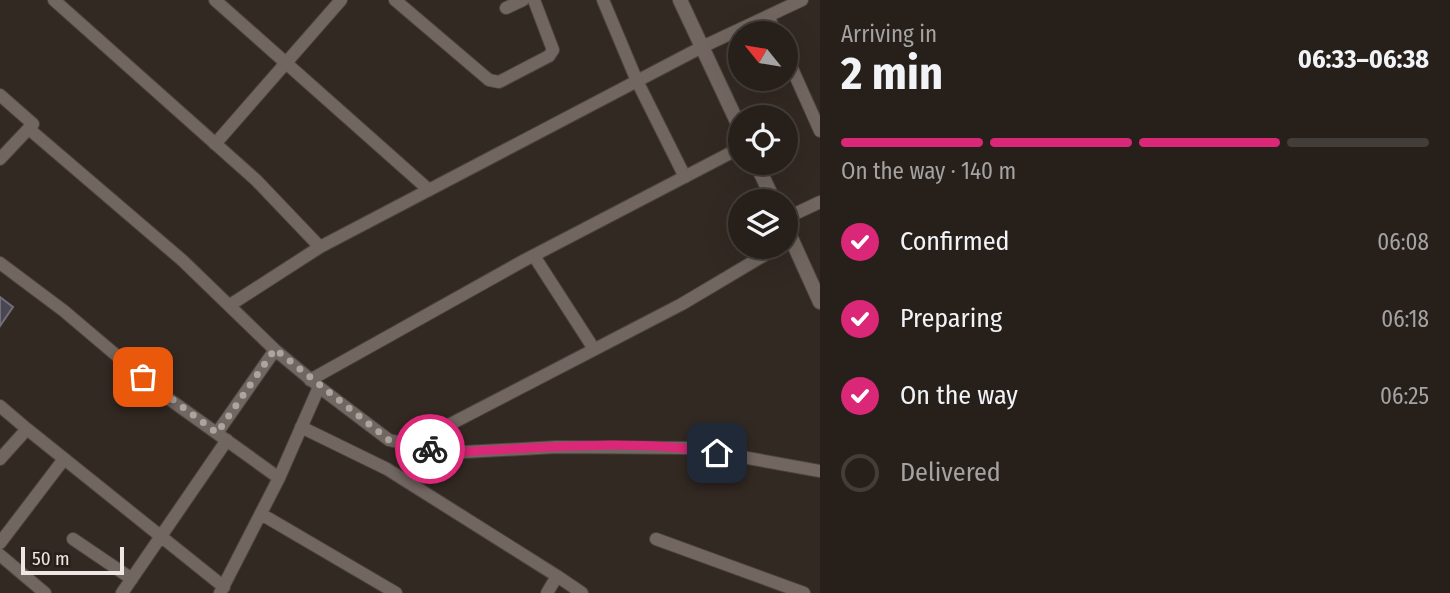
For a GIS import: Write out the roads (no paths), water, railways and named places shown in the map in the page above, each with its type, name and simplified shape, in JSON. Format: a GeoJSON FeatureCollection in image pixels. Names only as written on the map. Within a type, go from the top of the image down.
{"type":"FeatureCollection","features":[{"type":"Feature","properties":{"kind":"street"},"geometry":{"type":"LineString","coordinates":[[54,0],[256,180],[314,237],[320,247]]}},
{"type":"Feature","properties":{"kind":"street"},"geometry":{"type":"LineString","coordinates":[[215,0],[429,190]]}},
{"type":"Feature","properties":{"kind":"street"},"geometry":{"type":"LineString","coordinates":[[215,144],[341,0]]}},
{"type":"Feature","properties":{"kind":"street"},"geometry":{"type":"LineString","coordinates":[[395,0],[489,80],[499,82],[549,56],[553,50],[534,0]]}},
{"type":"Feature","properties":{"kind":"street"},"geometry":{"type":"LineString","coordinates":[[506,8],[523,0]]}},
{"type":"Feature","properties":{"kind":"street"},"geometry":{"type":"LineString","coordinates":[[603,0],[637,81],[685,177]]}},
{"type":"Feature","properties":{"kind":"street"},"geometry":{"type":"LineString","coordinates":[[680,0],[729,105]]}},
{"type":"Feature","properties":{"kind":"street"},"geometry":{"type":"LineString","coordinates":[[230,304],[320,247],[702,47],[802,0]]}},
{"type":"Feature","properties":{"kind":"street"},"geometry":{"type":"LineString","coordinates":[[768,16],[770,21]]}},
{"type":"Feature","properties":{"kind":"street"},"geometry":{"type":"LineString","coordinates":[[798,82],[820,131]]}},
{"type":"Feature","properties":{"kind":"street"},"geometry":{"type":"LineString","coordinates":[[0,95],[33,124],[0,159]]}},
{"type":"Feature","properties":{"kind":"street"},"geometry":{"type":"LineString","coordinates":[[29,129],[230,304],[275,349],[389,440],[446,453],[557,446],[692,448],[820,471]]}},
{"type":"Feature","properties":{"kind":"street"},"geometry":{"type":"LineString","coordinates":[[0,405],[222,590],[279,478],[301,427],[315,383],[534,256],[728,155]]}},
{"type":"Feature","properties":{"kind":"street"},"geometry":{"type":"LineString","coordinates":[[798,212],[820,202]]}},
{"type":"Feature","properties":{"kind":"street"},"geometry":{"type":"LineString","coordinates":[[534,256],[594,349]]}},
{"type":"Feature","properties":{"kind":"street"},"geometry":{"type":"LineString","coordinates":[[798,257],[820,302]]}},
{"type":"Feature","properties":{"kind":"street"},"geometry":{"type":"LineString","coordinates":[[410,445],[682,304],[758,259]]}},
{"type":"Feature","properties":{"kind":"street"},"geometry":{"type":"LineString","coordinates":[[0,263],[64,311],[162,394],[279,478]]}},
{"type":"Feature","properties":{"kind":"street"},"geometry":{"type":"LineString","coordinates":[[122,593],[275,349]]}},
{"type":"Feature","properties":{"kind":"street"},"geometry":{"type":"LineString","coordinates":[[301,427],[387,469],[582,593]]}},
{"type":"Feature","properties":{"kind":"street"},"geometry":{"type":"LineString","coordinates":[[0,459],[27,429]]}},
{"type":"Feature","properties":{"kind":"street"},"geometry":{"type":"LineString","coordinates":[[0,543],[64,459]]}},
{"type":"Feature","properties":{"kind":"street"},"geometry":{"type":"LineString","coordinates":[[261,514],[396,593]]}},
{"type":"Feature","properties":{"kind":"street"},"geometry":{"type":"LineString","coordinates":[[73,539],[132,579]]}},
{"type":"Feature","properties":{"kind":"street"},"geometry":{"type":"LineString","coordinates":[[656,539],[804,593]]}},
{"type":"Feature","properties":{"kind":"street"},"geometry":{"type":"LineString","coordinates":[[0,555],[46,593]]}},
{"type":"Feature","properties":{"kind":"street"},"geometry":{"type":"LineString","coordinates":[[547,593],[557,576]]}}]}
